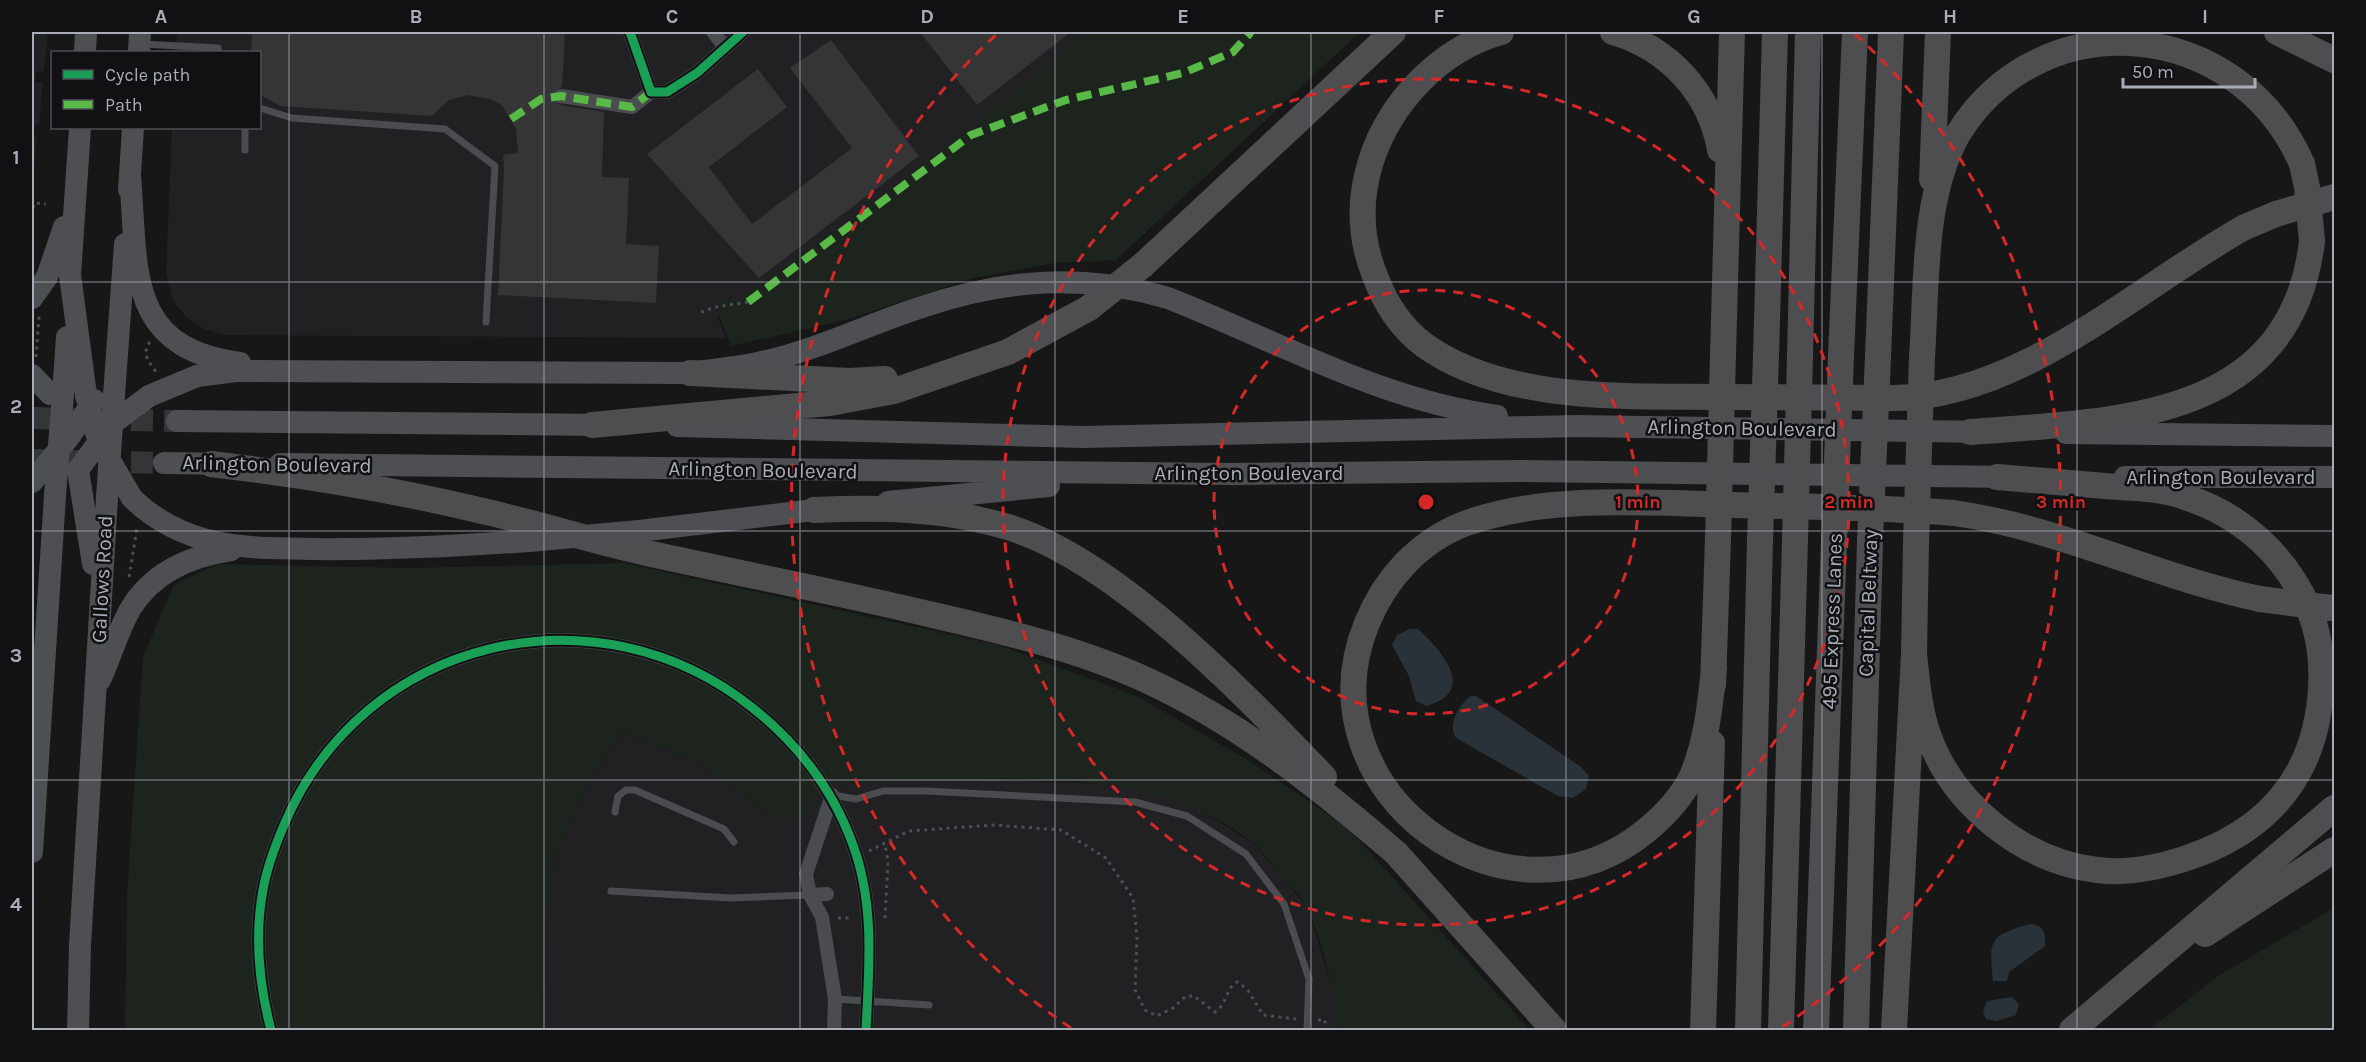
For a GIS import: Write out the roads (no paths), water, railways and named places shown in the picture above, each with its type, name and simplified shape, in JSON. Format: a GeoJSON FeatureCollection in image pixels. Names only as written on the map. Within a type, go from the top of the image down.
{"type":"FeatureCollection","features":[{"type":"Feature","properties":{"kind":"highway"},"geometry":{"type":"LineString","coordinates":[[592,424],[830,403],[894,391],[1008,352],[1089,308],[1143,265],[1393,32]]}},
{"type":"Feature","properties":{"kind":"highway"},"geometry":{"type":"LineString","coordinates":[[1501,32],[1468,45],[1447,58],[1403,100],[1375,148],[1366,175],[1362,204],[1363,232],[1369,260],[1380,290],[1391,310],[1406,329],[1443,357],[1512,382],[1587,393],[1694,396],[1908,398],[1963,389],[2025,364],[2245,227],[2305,205],[2334,199]]}},
{"type":"Feature","properties":{"kind":"highway"},"geometry":{"type":"LineString","coordinates":[[1613,32],[1648,45],[1670,61],[1695,89],[1713,124],[1726,192]]}},
{"type":"Feature","properties":{"kind":"highway"},"geometry":{"type":"LineString","coordinates":[[1703,1030],[1732,32]]}},
{"type":"Feature","properties":{"kind":"highway"},"geometry":{"type":"LineString","coordinates":[[1748,1030],[1775,32]]}},
{"type":"Feature","properties":{"kind":"highway","name":"495 Express Lanes"},"geometry":{"type":"LineString","coordinates":[[1782,1030],[1808,32]]}},
{"type":"Feature","properties":{"kind":"highway","name":"495 Express Lanes"},"geometry":{"type":"LineString","coordinates":[[1816,1030],[1855,32]]}},
{"type":"Feature","properties":{"kind":"highway","name":"Capital Beltway"},"geometry":{"type":"LineString","coordinates":[[1856,1030],[1870,541],[1891,32]]}},
{"type":"Feature","properties":{"kind":"highway"},"geometry":{"type":"LineString","coordinates":[[1926,299],[1938,32]]}},
{"type":"Feature","properties":{"kind":"highway"},"geometry":{"type":"LineString","coordinates":[[2277,32],[2334,60]]}},
{"type":"Feature","properties":{"kind":"highway"},"geometry":{"type":"LineString","coordinates":[[2300,32],[2334,44]]}},
{"type":"Feature","properties":{"kind":"highway"},"geometry":{"type":"LineString","coordinates":[[1894,1030],[1914,654],[1922,357],[1932,212],[1946,160],[1958,134],[1988,94],[2025,64],[2046,52],[2100,39],[2131,38],[2172,46],[2197,54],[2230,73],[2268,106],[2284,128],[2302,164],[2307,187],[2312,242],[2304,282],[2283,329],[2249,367],[2202,396],[2165,410],[2119,419],[1970,432]]}},
{"type":"Feature","properties":{"kind":"highway"},"geometry":{"type":"LineString","coordinates":[[690,373],[850,381],[933,376]]}},
{"type":"Feature","properties":{"kind":"highway"},"geometry":{"type":"LineString","coordinates":[[211,464],[326,479],[407,494],[629,549],[896,606],[1049,644],[1152,683],[1207,711],[1285,764],[1396,853]]}},
{"type":"Feature","properties":{"kind":"highway"},"geometry":{"type":"LineString","coordinates":[[1914,654],[1919,698],[1928,733],[1953,782],[1969,802],[2000,829],[2026,846],[2069,864],[2096,870],[2149,870],[2207,852],[2250,829],[2281,796],[2300,767],[2316,727],[2320,702],[2321,649],[2314,622],[2297,583],[2260,539],[2238,522],[2184,496],[2153,489],[1997,477]]}},
{"type":"Feature","properties":{"kind":"highway"},"geometry":{"type":"LineString","coordinates":[[1714,668],[1705,737],[1691,778],[1676,802],[1637,838],[1614,853],[1583,864],[1553,869],[1503,866],[1474,858],[1439,841],[1415,824],[1382,787],[1368,760],[1354,705],[1356,656],[1376,601],[1388,583],[1412,557],[1434,539],[1462,525],[1537,507],[1682,504],[1954,513],[2018,524],[2051,533],[2173,577],[2260,599],[2334,608]]}},
{"type":"Feature","properties":{"kind":"highway"},"geometry":{"type":"LineString","coordinates":[[814,510],[892,508],[971,517],[1042,540],[1084,564],[1133,598],[1222,676],[1279,731],[1396,853],[1554,1030]]}},
{"type":"Feature","properties":{"kind":"highway"},"geometry":{"type":"LineString","coordinates":[[2072,1030],[2334,808]]}},
{"type":"Feature","properties":{"kind":"highway"},"geometry":{"type":"LineString","coordinates":[[2114,993],[2334,850]]}},
{"type":"Feature","properties":{"kind":"main road"},"geometry":{"type":"LineString","coordinates":[[85,51],[86,32]]}},
{"type":"Feature","properties":{"kind":"main road"},"geometry":{"type":"LineString","coordinates":[[80,129],[70,275],[58,401],[65,443],[67,497],[101,616]]}},
{"type":"Feature","properties":{"kind":"main road","name":"Gallows Road"},"geometry":{"type":"LineString","coordinates":[[78,1030],[80,945],[110,462],[97,398],[118,347],[133,129]]}},
{"type":"Feature","properties":{"kind":"main road"},"geometry":{"type":"LineString","coordinates":[[130,176],[141,284],[149,311],[159,328],[174,342],[190,352],[211,358],[301,369]]}},
{"type":"Feature","properties":{"kind":"main road"},"geometry":{"type":"LineString","coordinates":[[35,302],[58,249],[76,184]]}},
{"type":"Feature","properties":{"kind":"main road"},"geometry":{"type":"LineString","coordinates":[[32,482],[65,443],[97,398],[70,275]]}},
{"type":"Feature","properties":{"kind":"main road"},"geometry":{"type":"LineString","coordinates":[[32,852],[53,524],[78,470],[105,432],[149,396],[184,381],[212,373],[301,369],[690,373],[763,362],[968,293],[1011,285],[1077,281],[1136,289],[1168,298],[1348,375],[1426,402],[1476,413],[1576,426]]}},
{"type":"Feature","properties":{"kind":"main road"},"geometry":{"type":"LineString","coordinates":[[34,367],[58,401]]}},
{"type":"Feature","properties":{"kind":"main road","name":"Arlington Boulevard"},"geometry":{"type":"LineString","coordinates":[[177,421],[592,424],[1084,437],[1576,426],[2330,436]]}},
{"type":"Feature","properties":{"kind":"main road"},"geometry":{"type":"LineString","coordinates":[[65,443],[78,470]]}},
{"type":"Feature","properties":{"kind":"main road"},"geometry":{"type":"LineString","coordinates":[[110,462],[132,498],[144,510],[168,525],[214,542],[268,548]]}},
{"type":"Feature","properties":{"kind":"main road","name":"Arlington Boulevard"},"geometry":{"type":"LineString","coordinates":[[164,463],[1233,474],[1518,471],[1997,477],[2334,477]]}},
{"type":"Feature","properties":{"kind":"main road"},"geometry":{"type":"LineString","coordinates":[[95,690],[132,607],[160,576],[201,555],[268,548],[417,548],[529,540],[639,531],[1023,488],[1233,474]]}},
{"type":"Feature","properties":{"kind":"main road"},"geometry":{"type":"LineString","coordinates":[[32,662],[40,720]]}},
{"type":"Feature","properties":{"kind":"street"},"geometry":{"type":"LineString","coordinates":[[630,32],[651,92]]}},
{"type":"Feature","properties":{"kind":"street"},"geometry":{"type":"LineString","coordinates":[[713,32],[725,47]]}},
{"type":"Feature","properties":{"kind":"street"},"geometry":{"type":"LineString","coordinates":[[561,96],[632,107],[651,92],[667,92],[697,72],[743,32]]}},
{"type":"Feature","properties":{"kind":"street"},"geometry":{"type":"LineString","coordinates":[[271,1030],[260,981],[260,911],[269,864],[289,813],[319,763],[363,716],[426,672],[458,657],[524,642],[587,641],[623,645],[686,664],[715,680],[771,722],[813,769],[832,795],[856,856],[869,919],[866,1030]]}},
{"type":"Feature","properties":{"kind":"street"},"geometry":{"type":"LineString","coordinates":[[832,795],[827,818],[806,874],[810,896],[822,917],[835,999],[834,1030]]}},
{"type":"Feature","properties":{"kind":"street"},"geometry":{"type":"LineString","coordinates":[[810,896],[827,894]]}},
{"type":"Feature","properties":{"kind":"lane"},"geometry":{"type":"LineString","coordinates":[[140,43],[218,48],[218,51]]}},
{"type":"Feature","properties":{"kind":"lane"},"geometry":{"type":"LineString","coordinates":[[261,108],[292,118],[445,129],[495,166],[486,322]]}},
{"type":"Feature","properties":{"kind":"lane"},"geometry":{"type":"LineString","coordinates":[[245,129],[245,150]]}},
{"type":"Feature","properties":{"kind":"lane"},"geometry":{"type":"LineString","coordinates":[[615,812],[618,796],[626,790],[635,790],[724,829],[734,843]]}},
{"type":"Feature","properties":{"kind":"lane"},"geometry":{"type":"LineString","coordinates":[[832,795],[856,799],[883,791],[926,791],[1135,802],[1187,816],[1246,854],[1284,904],[1309,979],[1307,1030]]}},
{"type":"Feature","properties":{"kind":"lane"},"geometry":{"type":"LineString","coordinates":[[611,891],[731,898],[810,896]]}},
{"type":"Feature","properties":{"kind":"lane"},"geometry":{"type":"LineString","coordinates":[[835,999],[929,1005]]}},
{"type":"Feature","properties":{"kind":"tunnel"},"geometry":{"type":"LineString","coordinates":[[511,119],[541,99],[561,96]]}},
{"type":"Feature","properties":{"kind":"tunnel"},"geometry":{"type":"LineString","coordinates":[[32,418],[177,421]]}},
{"type":"Feature","properties":{"kind":"tunnel"},"geometry":{"type":"LineString","coordinates":[[32,460],[164,463]]}}]}
